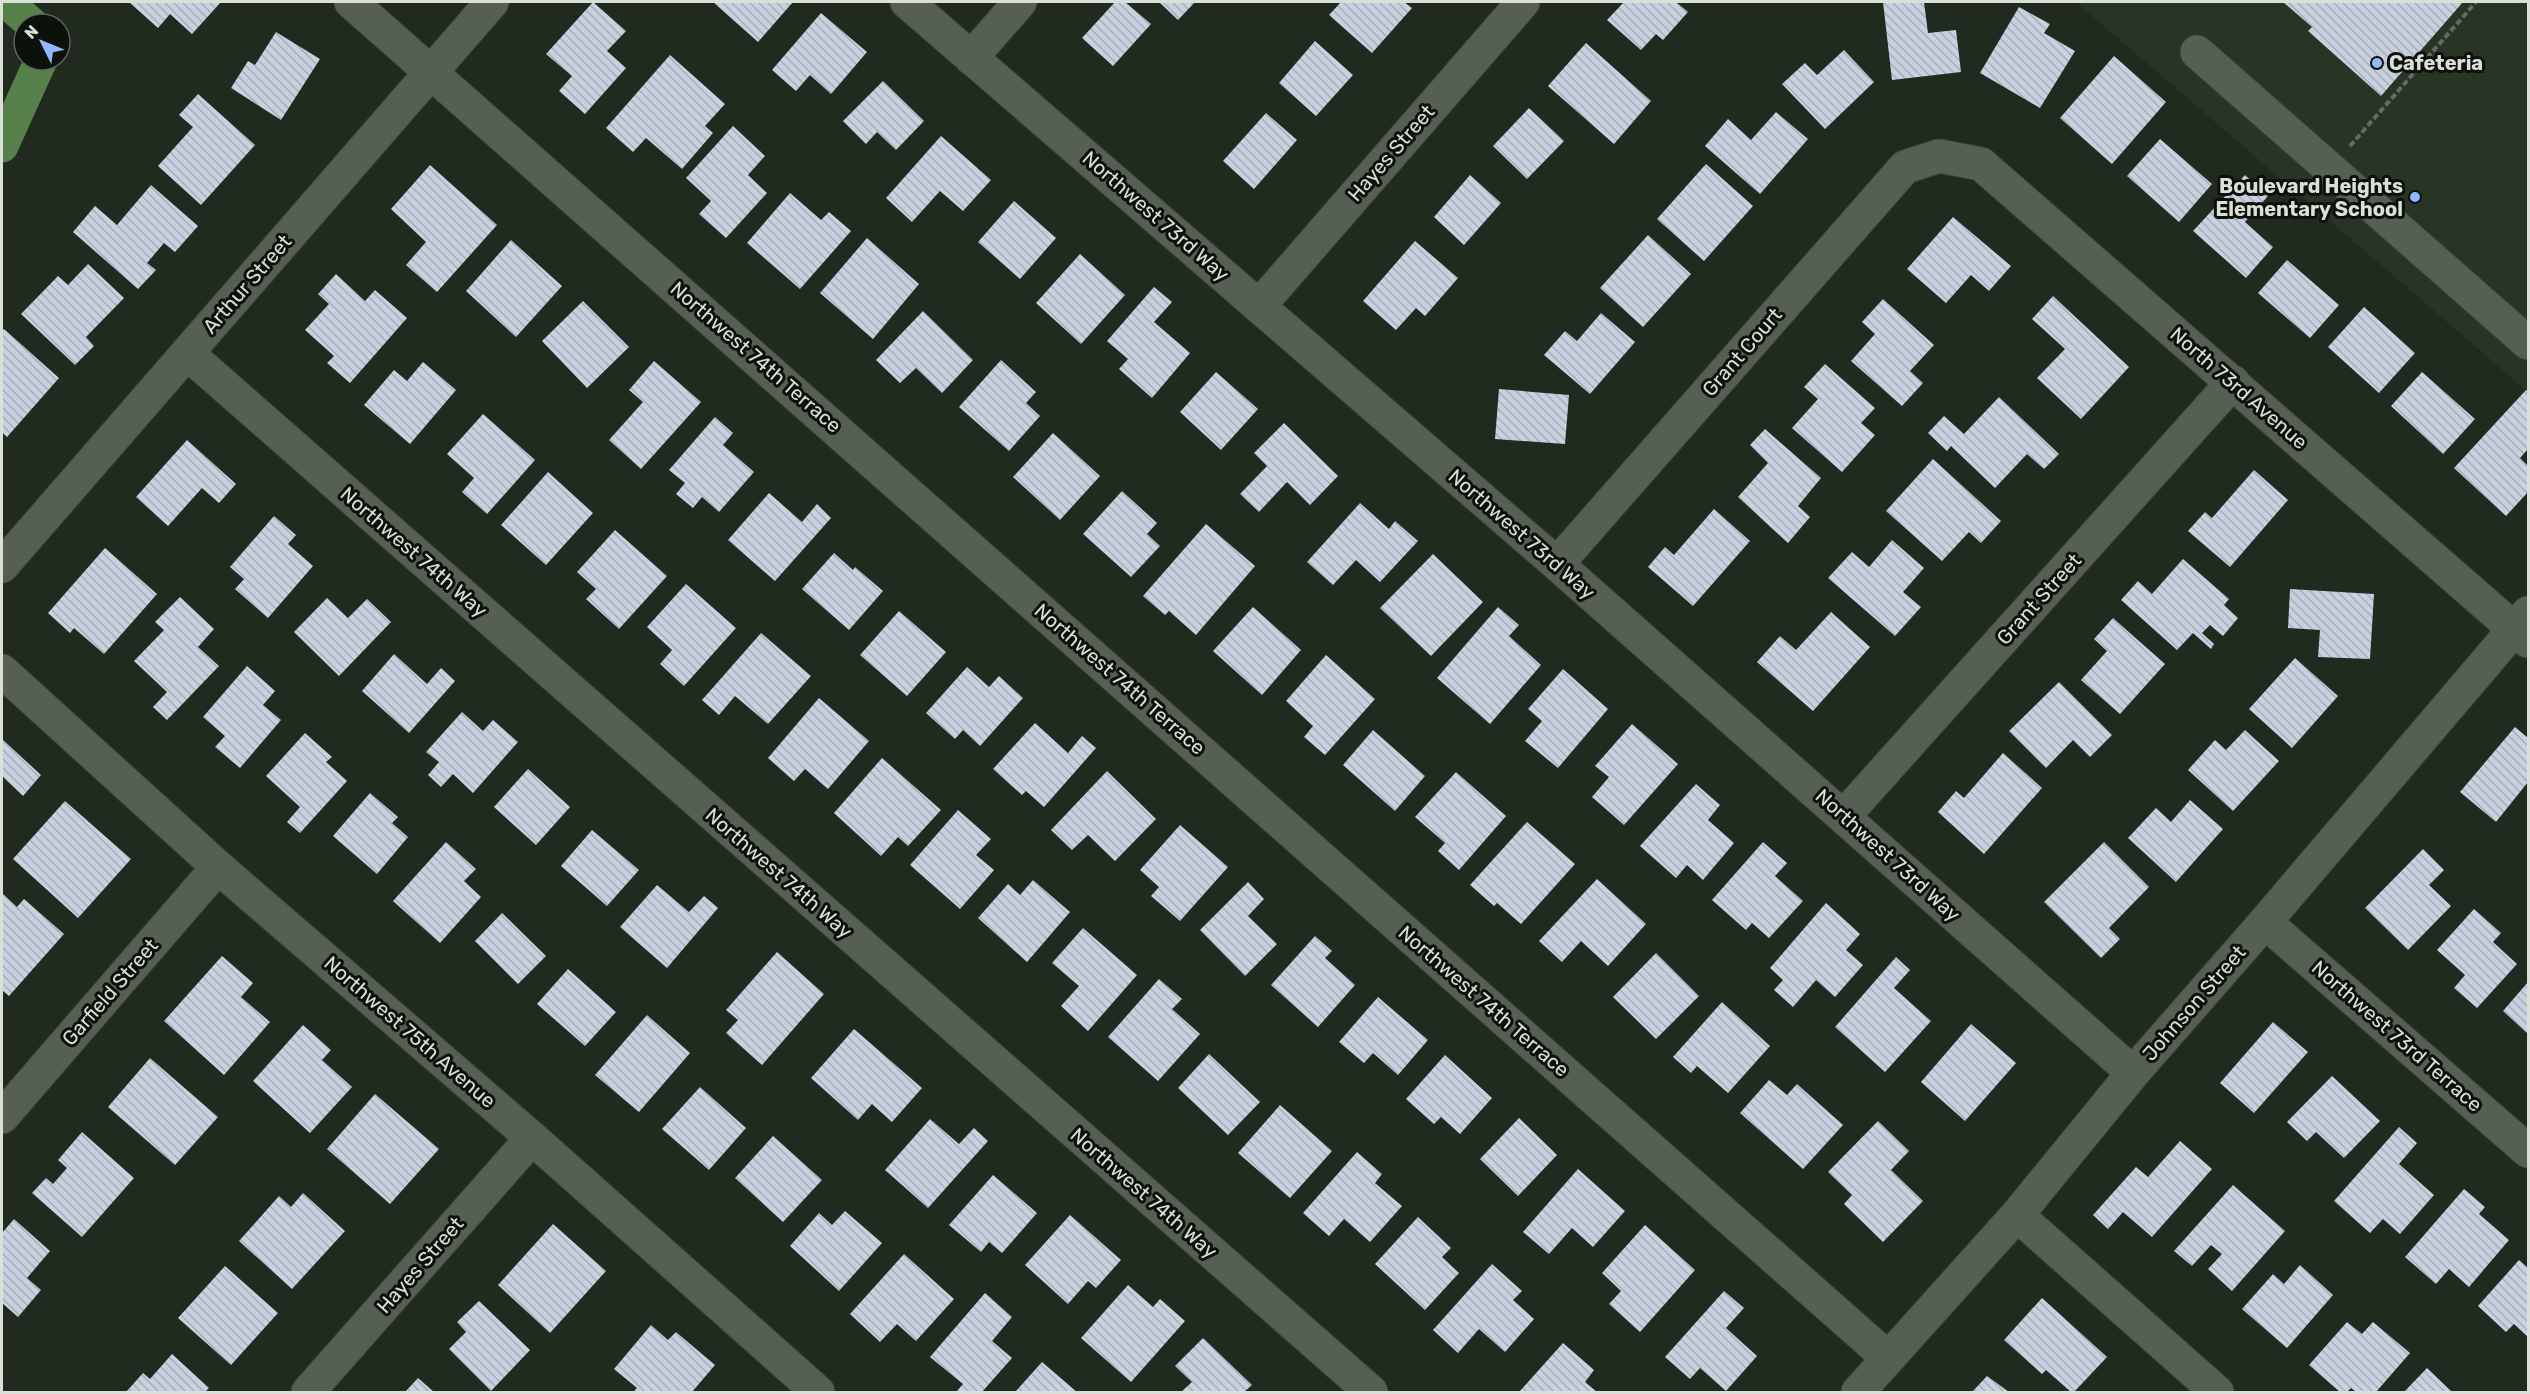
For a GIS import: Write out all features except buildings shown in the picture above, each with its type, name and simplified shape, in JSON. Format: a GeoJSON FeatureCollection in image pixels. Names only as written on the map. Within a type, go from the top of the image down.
{"type":"FeatureCollection","features":[{"type":"Feature","properties":{"kind":"street","name":"Northwest 74th Terrace"},"geometry":{"type":"LineString","coordinates":[[351,2],[1888,1358]]}},
{"type":"Feature","properties":{"kind":"street","name":"Arthur Street"},"geometry":{"type":"LineString","coordinates":[[2,566],[492,2]]}},
{"type":"Feature","properties":{"kind":"street","name":"Northwest 73rd Way"},"geometry":{"type":"LineString","coordinates":[[907,2],[1557,564],[2133,1073]]}},
{"type":"Feature","properties":{"kind":"street"},"geometry":{"type":"LineString","coordinates":[[971,58],[1020,2]]}},
{"type":"Feature","properties":{"kind":"street","name":"Hayes Street"},"geometry":{"type":"LineString","coordinates":[[1260,305],[1522,2]]}},
{"type":"Feature","properties":{"kind":"street"},"geometry":{"type":"LineString","coordinates":[[2197,52],[2529,343]]}},
{"type":"Feature","properties":{"kind":"street","name":"North 73rd Avenue"},"geometry":{"type":"LineString","coordinates":[[1939,156],[1981,164],[2524,627]]}},
{"type":"Feature","properties":{"kind":"street","name":"Grant Court"},"geometry":{"type":"LineString","coordinates":[[1557,564],[1905,167],[1939,156]]}},
{"type":"Feature","properties":{"kind":"street","name":"Northwest 74th Way"},"geometry":{"type":"LineString","coordinates":[[187,352],[1371,1392]]}},
{"type":"Feature","properties":{"kind":"street","name":"Grant Street"},"geometry":{"type":"LineString","coordinates":[[1844,816],[2233,381]]}},
{"type":"Feature","properties":{"kind":"street","name":"Johnson Street"},"geometry":{"type":"LineString","coordinates":[[1858,1392],[2017,1215],[2133,1073],[2524,627]]}},
{"type":"Feature","properties":{"kind":"street","name":"Northwest 75th Avenue"},"geometry":{"type":"LineString","coordinates":[[2,671],[218,867],[532,1138],[805,1388]]}},
{"type":"Feature","properties":{"kind":"street","name":"Garfield Street"},"geometry":{"type":"LineString","coordinates":[[2,1117],[218,867]]}},
{"type":"Feature","properties":{"kind":"street","name":"Northwest 73rd Terrace"},"geometry":{"type":"LineString","coordinates":[[2265,922],[2529,1151]]}},
{"type":"Feature","properties":{"kind":"street","name":"Hayes Street"},"geometry":{"type":"LineString","coordinates":[[308,1392],[532,1138]]}},
{"type":"Feature","properties":{"kind":"street"},"geometry":{"type":"LineString","coordinates":[[2017,1215],[2217,1392]]}},
{"type":"Feature","properties":{"kind":"path"},"geometry":{"type":"LineString","coordinates":[[2330,169],[2476,2]]}},
{"type":"Feature","properties":{"kind":"shaded area","name":"Boulevard Heights Elementary School"},"geometry":{"type":"Polygon","coordinates":[[[2076,2],[2528,2],[2528,392],[2076,2]]]}},
{"type":"Feature","properties":{"kind":"waterway"},"geometry":{"type":"LineString","coordinates":[[6,2],[18,12]]}},
{"type":"Feature","properties":{"kind":"waterway"},"geometry":{"type":"LineString","coordinates":[[2,146],[36,72]]}},
{"type":"Feature","properties":{"kind":"place","name":"Cafeteria"},"geometry":{"type":"Point","coordinates":[2377,63]}},
{"type":"Feature","properties":{"kind":"place","name":"Boulevard Heights Elementary School"},"geometry":{"type":"Point","coordinates":[2415,197]}}]}
